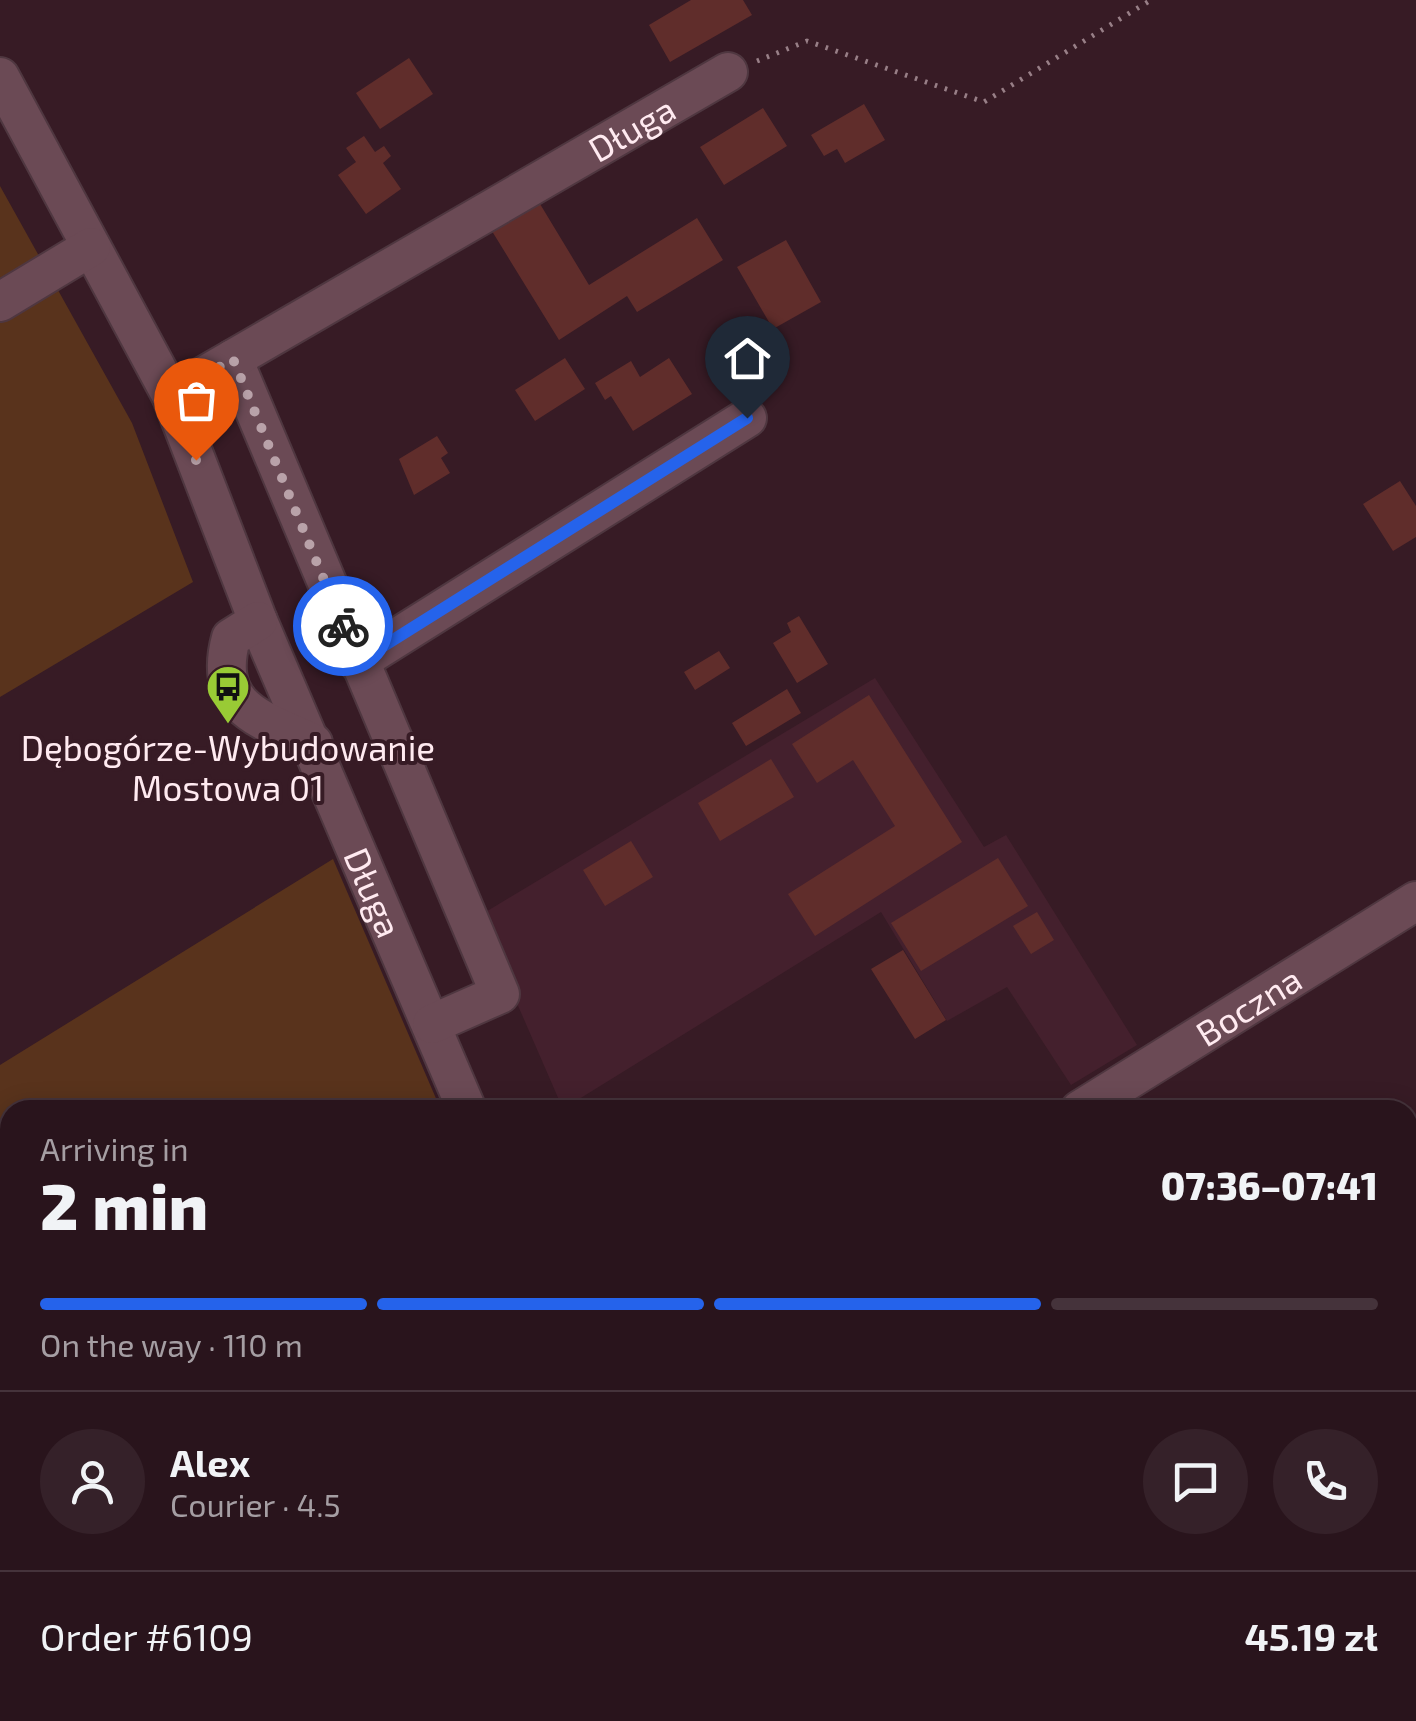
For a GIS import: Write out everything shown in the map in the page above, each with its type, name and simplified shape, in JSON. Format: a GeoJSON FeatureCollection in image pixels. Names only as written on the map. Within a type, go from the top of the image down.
{"type":"FeatureCollection","features":[{"type":"Feature","properties":{"kind":"street","name":"Długa"},"geometry":{"type":"LineString","coordinates":[[171,395],[728,72]]}},
{"type":"Feature","properties":{"kind":"street","name":"Długa"},"geometry":{"type":"LineString","coordinates":[[0,77],[171,395],[258,621],[463,1100]]}},
{"type":"Feature","properties":{"kind":"street"},"geometry":{"type":"LineString","coordinates":[[0,302],[91,247]]}},
{"type":"Feature","properties":{"kind":"street"},"geometry":{"type":"LineString","coordinates":[[233,359],[500,994],[432,1024]]}},
{"type":"Feature","properties":{"kind":"street"},"geometry":{"type":"LineString","coordinates":[[358,662],[747,418]]}},
{"type":"Feature","properties":{"kind":"street"},"geometry":{"type":"LineString","coordinates":[[258,621],[230,638],[224,662],[226,684],[243,710],[313,743]]}},
{"type":"Feature","properties":{"kind":"street","name":"Boczna"},"geometry":{"type":"LineString","coordinates":[[1096,1100],[1416,902]]}},
{"type":"Feature","properties":{"kind":"path"},"geometry":{"type":"LineString","coordinates":[[728,72],[807,41],[984,102],[1151,0]]}},
{"type":"Feature","properties":{"kind":"shaded area"},"geometry":{"type":"Polygon","coordinates":[[[0,186],[132,423],[193,582],[0,697],[0,186]]]}},
{"type":"Feature","properties":{"kind":"shaded area"},"geometry":{"type":"Polygon","coordinates":[[[875,678],[984,847],[1006,835],[1137,1045],[1071,1085],[1007,987],[947,1021],[881,912],[578,1100],[559,1100],[479,916],[875,678]]]}},
{"type":"Feature","properties":{"kind":"shaded area"},"geometry":{"type":"Polygon","coordinates":[[[333,859],[437,1100],[0,1100],[0,1065],[333,859]]]}},
{"type":"Feature","properties":{"kind":"building"},"geometry":{"type":"Polygon","coordinates":[[[691,0],[743,0],[752,15],[670,62],[649,25],[691,0]]]}},
{"type":"Feature","properties":{"kind":"building"},"geometry":{"type":"Polygon","coordinates":[[[409,58],[433,94],[380,129],[356,93],[409,58]]]}},
{"type":"Feature","properties":{"kind":"building"},"geometry":{"type":"Polygon","coordinates":[[[864,104],[885,140],[845,163],[837,149],[824,156],[811,135],[864,104]]]}},
{"type":"Feature","properties":{"kind":"building"},"geometry":{"type":"Polygon","coordinates":[[[763,108],[787,146],[724,185],[700,147],[763,108]]]}},
{"type":"Feature","properties":{"kind":"building"},"geometry":{"type":"Polygon","coordinates":[[[364,136],[375,152],[384,146],[391,156],[383,163],[401,189],[366,214],[338,175],[356,162],[346,148],[364,136]]]}},
{"type":"Feature","properties":{"kind":"building"},"geometry":{"type":"Polygon","coordinates":[[[534,194],[589,285],[697,218],[723,260],[637,312],[627,296],[559,340],[487,223],[534,194]]]}},
{"type":"Feature","properties":{"kind":"building"},"geometry":{"type":"Polygon","coordinates":[[[786,240],[821,302],[773,329],[737,267],[786,240]]]}},
{"type":"Feature","properties":{"kind":"building"},"geometry":{"type":"Polygon","coordinates":[[[565,358],[585,389],[535,421],[515,390],[565,358]]]}},
{"type":"Feature","properties":{"kind":"building"},"geometry":{"type":"Polygon","coordinates":[[[669,358],[692,394],[633,431],[611,396],[605,400],[595,383],[631,361],[640,377],[669,358]]]}},
{"type":"Feature","properties":{"kind":"building"},"geometry":{"type":"Polygon","coordinates":[[[437,436],[448,453],[441,458],[450,473],[414,495],[399,459],[437,436]]]}},
{"type":"Feature","properties":{"kind":"building"},"geometry":{"type":"Polygon","coordinates":[[[1400,481],[1416,506],[1416,537],[1393,551],[1363,504],[1400,481]]]}},
{"type":"Feature","properties":{"kind":"building"},"geometry":{"type":"Polygon","coordinates":[[[799,616],[828,664],[797,683],[773,643],[791,632],[787,623],[799,616]]]}},
{"type":"Feature","properties":{"kind":"building"},"geometry":{"type":"Polygon","coordinates":[[[719,651],[730,668],[695,690],[684,672],[719,651]]]}},
{"type":"Feature","properties":{"kind":"building"},"geometry":{"type":"Polygon","coordinates":[[[787,689],[801,713],[746,746],[732,723],[787,689]]]}},
{"type":"Feature","properties":{"kind":"building"},"geometry":{"type":"Polygon","coordinates":[[[869,695],[962,842],[815,936],[788,894],[895,826],[853,760],[817,783],[792,744],[869,695]]]}},
{"type":"Feature","properties":{"kind":"building"},"geometry":{"type":"Polygon","coordinates":[[[771,759],[794,797],[720,841],[698,803],[771,759]]]}},
{"type":"Feature","properties":{"kind":"building"},"geometry":{"type":"Polygon","coordinates":[[[631,841],[653,877],[605,906],[583,870],[631,841]]]}},
{"type":"Feature","properties":{"kind":"building"},"geometry":{"type":"Polygon","coordinates":[[[998,858],[1028,906],[921,971],[891,923],[998,858]]]}},
{"type":"Feature","properties":{"kind":"building"},"geometry":{"type":"Polygon","coordinates":[[[1037,912],[1054,940],[1031,954],[1013,926],[1037,912]]]}},
{"type":"Feature","properties":{"kind":"building"},"geometry":{"type":"Polygon","coordinates":[[[903,950],[946,1020],[915,1039],[871,969],[903,950]]]}},
{"type":"Feature","properties":{"kind":"way so far"},"geometry":{"type":"LineString","coordinates":[[196,460],[171,395],[233,359],[343,626]]}},
{"type":"Feature","properties":{"kind":"place","name":"Dębogórze-Wybudowanie Mostowa 01"},"geometry":{"type":"Point","coordinates":[228,725]}},
{"type":"Feature","properties":{"kind":"route"},"geometry":{"type":"LineString","coordinates":[[343,626],[358,662],[747,418]]}}]}
